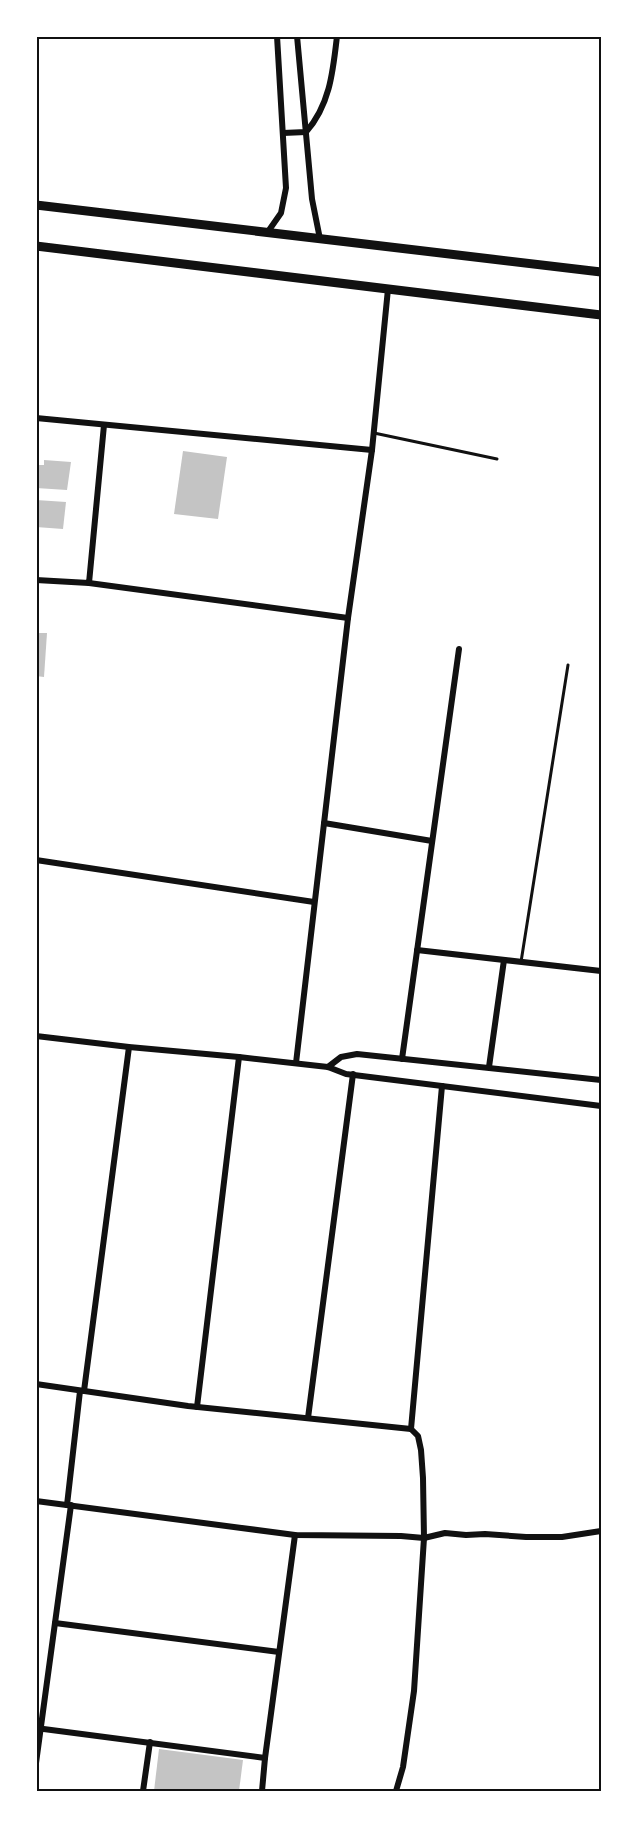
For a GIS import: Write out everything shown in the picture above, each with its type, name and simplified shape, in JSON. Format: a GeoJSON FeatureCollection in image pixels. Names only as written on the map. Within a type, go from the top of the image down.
{"type":"FeatureCollection","features":[{"type":"Feature","properties":{"kind":"main road"},"geometry":{"type":"LineString","coordinates":[[36,205],[601,272]]}},
{"type":"Feature","properties":{"kind":"main road"},"geometry":{"type":"LineString","coordinates":[[36,246],[601,315]]}},
{"type":"Feature","properties":{"kind":"street"},"geometry":{"type":"LineString","coordinates":[[267,233],[277,220],[286,196],[278,36]]}},
{"type":"Feature","properties":{"kind":"street"},"geometry":{"type":"LineString","coordinates":[[297,36],[315,217],[320,240]]}},
{"type":"Feature","properties":{"kind":"street"},"geometry":{"type":"LineString","coordinates":[[306,132],[318,116],[328,96],[337,36]]}},
{"type":"Feature","properties":{"kind":"street"},"geometry":{"type":"LineString","coordinates":[[283,133],[306,132]]}},
{"type":"Feature","properties":{"kind":"street"},"geometry":{"type":"LineString","coordinates":[[296,1063],[348,618],[372,450],[388,289]]}},
{"type":"Feature","properties":{"kind":"street"},"geometry":{"type":"LineString","coordinates":[[36,418],[372,450]]}},
{"type":"Feature","properties":{"kind":"street"},"geometry":{"type":"LineString","coordinates":[[89,584],[104,425]]}},
{"type":"Feature","properties":{"kind":"street"},"geometry":{"type":"LineString","coordinates":[[36,580],[89,584],[348,618]]}},
{"type":"Feature","properties":{"kind":"street"},"geometry":{"type":"LineString","coordinates":[[402,1059],[459,649]]}},
{"type":"Feature","properties":{"kind":"street"},"geometry":{"type":"LineString","coordinates":[[324,823],[432,841]]}},
{"type":"Feature","properties":{"kind":"street"},"geometry":{"type":"LineString","coordinates":[[36,860],[314,902]]}},
{"type":"Feature","properties":{"kind":"street"},"geometry":{"type":"LineString","coordinates":[[417,950],[601,971]]}},
{"type":"Feature","properties":{"kind":"street"},"geometry":{"type":"LineString","coordinates":[[489,1067],[504,960]]}},
{"type":"Feature","properties":{"kind":"street"},"geometry":{"type":"LineString","coordinates":[[36,1036],[296,1063],[328,1067],[353,1074],[601,1106]]}},
{"type":"Feature","properties":{"kind":"street"},"geometry":{"type":"LineString","coordinates":[[36,1763],[38,1728],[55,1623],[82,1391],[129,1047]]}},
{"type":"Feature","properties":{"kind":"street"},"geometry":{"type":"LineString","coordinates":[[328,1067],[348,1054],[601,1080]]}},
{"type":"Feature","properties":{"kind":"street"},"geometry":{"type":"LineString","coordinates":[[197,1407],[239,1057]]}},
{"type":"Feature","properties":{"kind":"street"},"geometry":{"type":"LineString","coordinates":[[308,1418],[353,1074]]}},
{"type":"Feature","properties":{"kind":"street"},"geometry":{"type":"LineString","coordinates":[[411,1429],[442,1086]]}},
{"type":"Feature","properties":{"kind":"street"},"geometry":{"type":"LineString","coordinates":[[36,1384],[197,1407],[411,1429],[418,1436],[423,1478],[424,1538],[414,1691],[403,1767],[396,1791]]}},
{"type":"Feature","properties":{"kind":"street"},"geometry":{"type":"LineString","coordinates":[[36,1501],[295,1535],[424,1538],[445,1533],[466,1535],[485,1533],[526,1537],[562,1537],[601,1530]]}},
{"type":"Feature","properties":{"kind":"street"},"geometry":{"type":"LineString","coordinates":[[262,1791],[295,1535]]}},
{"type":"Feature","properties":{"kind":"street"},"geometry":{"type":"LineString","coordinates":[[55,1623],[279,1652]]}},
{"type":"Feature","properties":{"kind":"street"},"geometry":{"type":"LineString","coordinates":[[38,1728],[265,1758]]}},
{"type":"Feature","properties":{"kind":"street"},"geometry":{"type":"LineString","coordinates":[[143,1791],[150,1742]]}},
{"type":"Feature","properties":{"kind":"lane"},"geometry":{"type":"LineString","coordinates":[[372,433],[497,459]]}},
{"type":"Feature","properties":{"kind":"lane"},"geometry":{"type":"LineString","coordinates":[[521,962],[568,666]]}},
{"type":"Feature","properties":{"kind":"building"},"geometry":{"type":"Polygon","coordinates":[[[183,451],[227,457],[218,519],[174,514],[183,451]]]}},
{"type":"Feature","properties":{"kind":"building"},"geometry":{"type":"Polygon","coordinates":[[[44,460],[71,462],[67,490],[36,488],[36,465],[44,465],[44,460]]]}},
{"type":"Feature","properties":{"kind":"building"},"geometry":{"type":"Polygon","coordinates":[[[36,500],[66,502],[63,529],[36,527],[36,500]]]}},
{"type":"Feature","properties":{"kind":"building"},"geometry":{"type":"Polygon","coordinates":[[[36,633],[47,633],[44,677],[36,676],[36,633]]]}},
{"type":"Feature","properties":{"kind":"building"},"geometry":{"type":"Polygon","coordinates":[[[159,1749],[243,1760],[239,1791],[154,1791],[159,1749]]]}}]}
